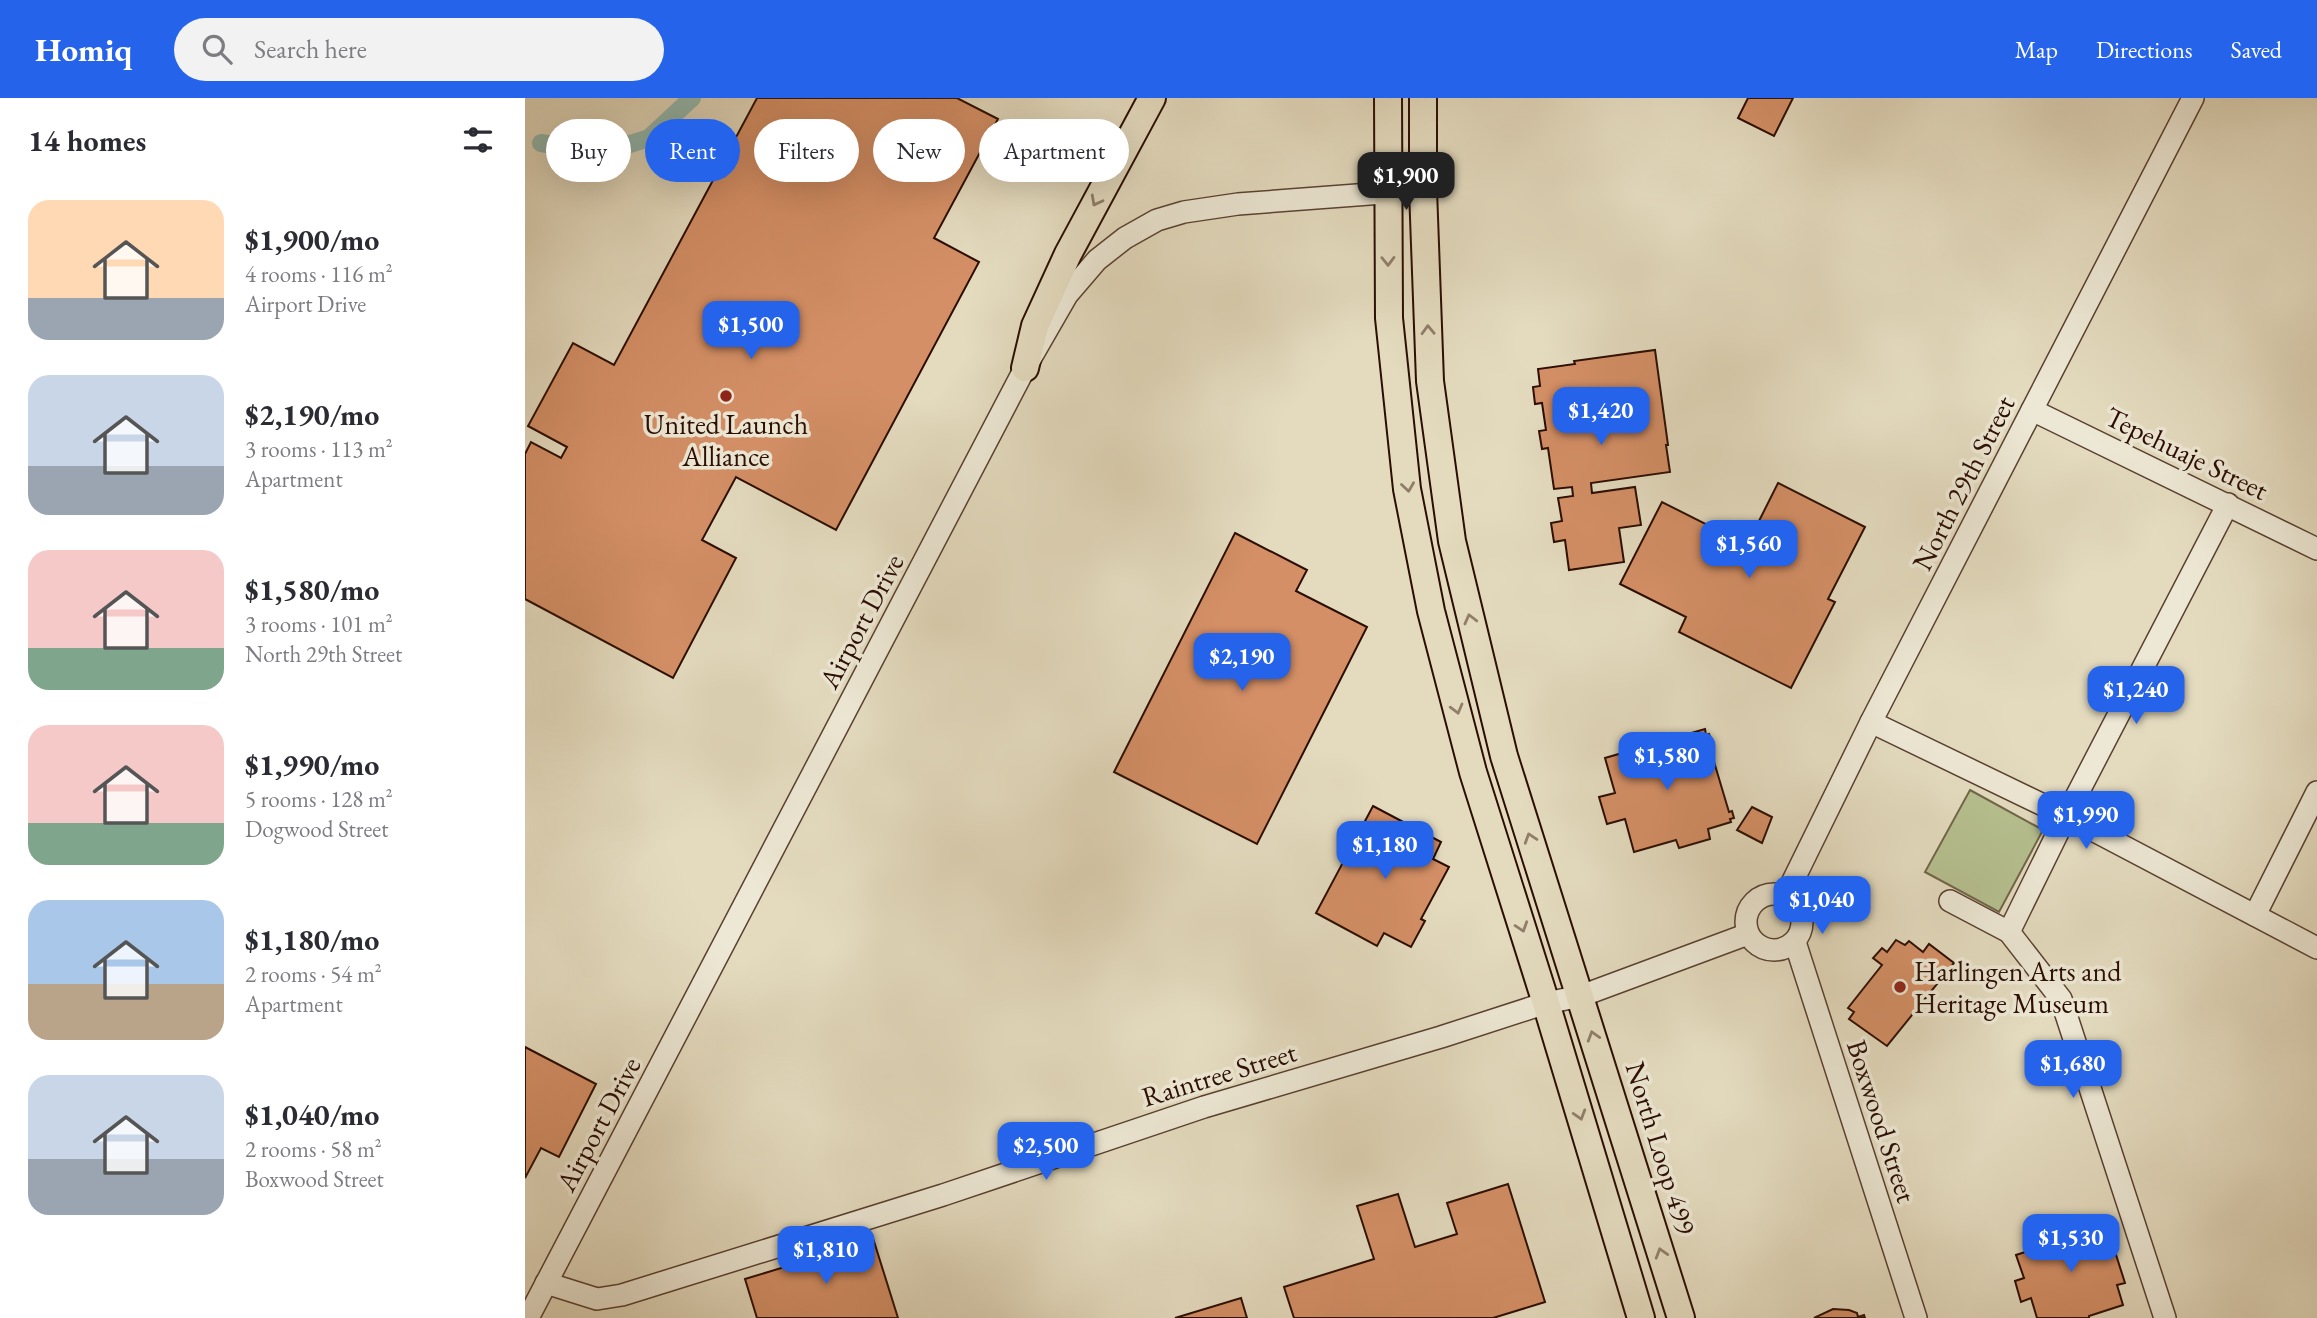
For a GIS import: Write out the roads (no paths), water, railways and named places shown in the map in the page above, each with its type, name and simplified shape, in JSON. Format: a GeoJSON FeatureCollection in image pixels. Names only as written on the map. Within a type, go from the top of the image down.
{"type":"FeatureCollection","features":[{"type":"Feature","properties":{"kind":"main road"},"geometry":{"type":"LineString","coordinates":[[1025,368],[1035,326],[1068,254],[1152,98]]}},
{"type":"Feature","properties":{"kind":"main road"},"geometry":{"type":"LineString","coordinates":[[1388,98],[1389,318],[1408,489],[1431,611],[1473,772],[1641,1318]]}},
{"type":"Feature","properties":{"kind":"main road","name":"North Loop 499"},"geometry":{"type":"LineString","coordinates":[[1423,98],[1423,190],[1430,381],[1452,541],[1504,756],[1681,1318]]}},
{"type":"Feature","properties":{"kind":"street","name":"North 29th Street"},"geometry":{"type":"LineString","coordinates":[[1786,895],[1871,722],[2193,98]]}},
{"type":"Feature","properties":{"kind":"street","name":"Airport Drive"},"geometry":{"type":"LineString","coordinates":[[528,1318],[1025,368],[1067,295],[1097,260],[1125,238],[1157,220],[1184,212],[1238,204],[1423,190]]}},
{"type":"Feature","properties":{"kind":"street","name":"Tepehuaje Street"},"geometry":{"type":"LineString","coordinates":[[2032,410],[2317,549]]}},
{"type":"Feature","properties":{"kind":"street"},"geometry":{"type":"LineString","coordinates":[[2009,932],[2228,504]]}},
{"type":"Feature","properties":{"kind":"street"},"geometry":{"type":"LineString","coordinates":[[1871,722],[2066,816],[2317,948]]}},
{"type":"Feature","properties":{"kind":"street"},"geometry":{"type":"LineString","coordinates":[[2255,915],[2317,792]]}},
{"type":"Feature","properties":{"kind":"street"},"geometry":{"type":"LineString","coordinates":[[1772,893],[1786,895],[1796,904],[1803,916],[1802,930],[1795,942],[1783,949],[1769,950],[1756,945],[1748,934],[1745,920],[1749,907],[1759,897],[1772,893]]}},
{"type":"Feature","properties":{"kind":"street"},"geometry":{"type":"LineString","coordinates":[[1950,901],[2009,932],[2061,999],[2165,1318]]}},
{"type":"Feature","properties":{"kind":"street","name":"Raintree Street"},"geometry":{"type":"LineString","coordinates":[[546,1283],[597,1299],[622,1295],[943,1195],[1204,1107],[1546,1003],[1581,996],[1748,934]]}},
{"type":"Feature","properties":{"kind":"street","name":"Boxwood Street"},"geometry":{"type":"LineString","coordinates":[[1795,942],[1916,1318]]}},
{"type":"Feature","properties":{"kind":"waterway"},"geometry":{"type":"LineString","coordinates":[[541,143],[602,153],[649,138],[692,98]]}},
{"type":"Feature","properties":{"kind":"place","name":"United Launch Alliance"},"geometry":{"type":"Point","coordinates":[726,396]}},
{"type":"Feature","properties":{"kind":"place","name":"Harlingen Arts and Heritage Museum"},"geometry":{"type":"Point","coordinates":[1900,987]}}]}
